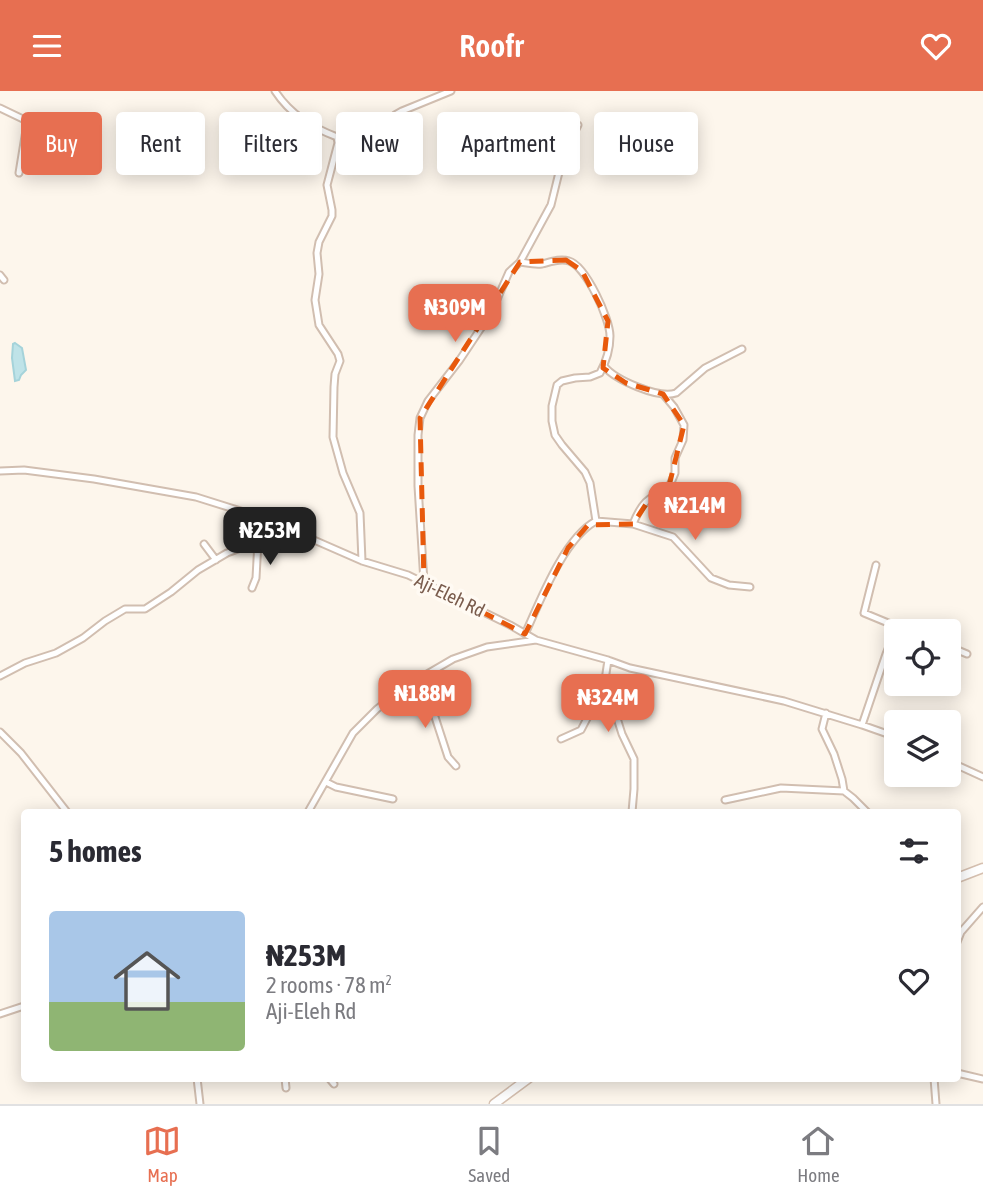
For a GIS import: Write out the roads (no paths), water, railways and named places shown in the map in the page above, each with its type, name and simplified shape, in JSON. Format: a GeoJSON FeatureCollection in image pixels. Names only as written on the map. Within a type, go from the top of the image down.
{"type":"FeatureCollection","features":[{"type":"Feature","properties":{"kind":"main road"},"geometry":{"type":"LineString","coordinates":[[961,876],[983,867]]}},
{"type":"Feature","properties":{"kind":"main road"},"geometry":{"type":"LineString","coordinates":[[494,1104],[523,1082]]}},
{"type":"Feature","properties":{"kind":"street"},"geometry":{"type":"LineString","coordinates":[[275,91],[298,117],[336,137]]}},
{"type":"Feature","properties":{"kind":"street"},"geometry":{"type":"LineString","coordinates":[[400,112],[452,91]]}},
{"type":"Feature","properties":{"kind":"street"},"geometry":{"type":"LineString","coordinates":[[0,108],[25,120],[27,124],[19,173]]}},
{"type":"Feature","properties":{"kind":"street"},"geometry":{"type":"LineString","coordinates":[[336,151],[327,185],[332,216],[319,242],[319,274],[315,300],[319,325],[340,361],[335,374],[333,436],[343,473],[360,513],[362,561]]}},
{"type":"Feature","properties":{"kind":"street"},"geometry":{"type":"LineString","coordinates":[[424,582],[418,486],[420,418],[428,401],[491,313],[509,272],[520,262],[551,205],[558,175]]}},
{"type":"Feature","properties":{"kind":"street"},"geometry":{"type":"LineString","coordinates":[[520,262],[540,264],[566,260],[576,265],[582,271],[608,321],[608,351],[600,373],[562,381],[557,386],[552,407],[555,435],[585,472],[590,483],[596,521]]}},
{"type":"Feature","properties":{"kind":"street"},"geometry":{"type":"LineString","coordinates":[[604,366],[608,372],[626,383],[671,395],[705,368],[742,349]]}},
{"type":"Feature","properties":{"kind":"street"},"geometry":{"type":"LineString","coordinates":[[633,524],[638,509],[652,495],[668,490],[675,473],[675,458],[683,440],[684,425],[663,394]]}},
{"type":"Feature","properties":{"kind":"street","name":"Aji-Eleh Rd"},"geometry":{"type":"LineString","coordinates":[[0,471],[24,470],[94,479],[196,497],[266,519],[362,561],[408,575],[536,640],[630,668],[784,701],[884,733]]}},
{"type":"Feature","properties":{"kind":"street"},"geometry":{"type":"LineString","coordinates":[[526,634],[568,548],[588,525],[596,521],[633,524],[673,537],[711,578],[729,585],[750,587]]}},
{"type":"Feature","properties":{"kind":"street"},"geometry":{"type":"LineString","coordinates":[[0,675],[56,653],[125,609],[145,609],[227,553],[285,528]]}},
{"type":"Feature","properties":{"kind":"street"},"geometry":{"type":"LineString","coordinates":[[252,588],[256,579],[258,541]]}},
{"type":"Feature","properties":{"kind":"street"},"geometry":{"type":"LineString","coordinates":[[204,544],[216,560]]}},
{"type":"Feature","properties":{"kind":"street"},"geometry":{"type":"LineString","coordinates":[[876,565],[864,613],[884,622]]}},
{"type":"Feature","properties":{"kind":"street"},"geometry":{"type":"LineString","coordinates":[[310,809],[353,733],[405,687],[453,659],[487,647],[536,640]]}},
{"type":"Feature","properties":{"kind":"street"},"geometry":{"type":"LineString","coordinates":[[961,651],[967,654]]}},
{"type":"Feature","properties":{"kind":"street"},"geometry":{"type":"LineString","coordinates":[[608,660],[605,680],[622,734],[634,759],[632,809]]}},
{"type":"Feature","properties":{"kind":"street"},"geometry":{"type":"LineString","coordinates":[[862,725],[884,660]]}},
{"type":"Feature","properties":{"kind":"street"},"geometry":{"type":"LineString","coordinates":[[422,677],[448,757],[456,766]]}},
{"type":"Feature","properties":{"kind":"street"},"geometry":{"type":"LineString","coordinates":[[561,739],[581,730],[606,683]]}},
{"type":"Feature","properties":{"kind":"street"},"geometry":{"type":"LineString","coordinates":[[826,713],[822,729],[834,754],[844,791]]}},
{"type":"Feature","properties":{"kind":"street"},"geometry":{"type":"LineString","coordinates":[[0,732],[21,753],[66,809]]}},
{"type":"Feature","properties":{"kind":"street"},"geometry":{"type":"LineString","coordinates":[[961,767],[983,777]]}},
{"type":"Feature","properties":{"kind":"street"},"geometry":{"type":"LineString","coordinates":[[326,782],[336,787],[393,799]]}},
{"type":"Feature","properties":{"kind":"street"},"geometry":{"type":"LineString","coordinates":[[725,800],[781,788],[844,791],[864,809]]}},
{"type":"Feature","properties":{"kind":"street"},"geometry":{"type":"LineString","coordinates":[[961,932],[983,907]]}},
{"type":"Feature","properties":{"kind":"street"},"geometry":{"type":"LineString","coordinates":[[0,1014],[21,1007]]}},
{"type":"Feature","properties":{"kind":"street"},"geometry":{"type":"LineString","coordinates":[[961,1074],[983,1079]]}},
{"type":"Feature","properties":{"kind":"street"},"geometry":{"type":"LineString","coordinates":[[197,1082],[200,1104]]}},
{"type":"Feature","properties":{"kind":"street"},"geometry":{"type":"LineString","coordinates":[[285,1082],[286,1088]]}},
{"type":"Feature","properties":{"kind":"street"},"geometry":{"type":"LineString","coordinates":[[934,1082],[936,1104]]}},
{"type":"Feature","properties":{"kind":"water"},"geometry":{"type":"Polygon","coordinates":[[[15,343],[22,348],[26,370],[19,380],[15,381],[12,358],[15,343]]]}}]}
